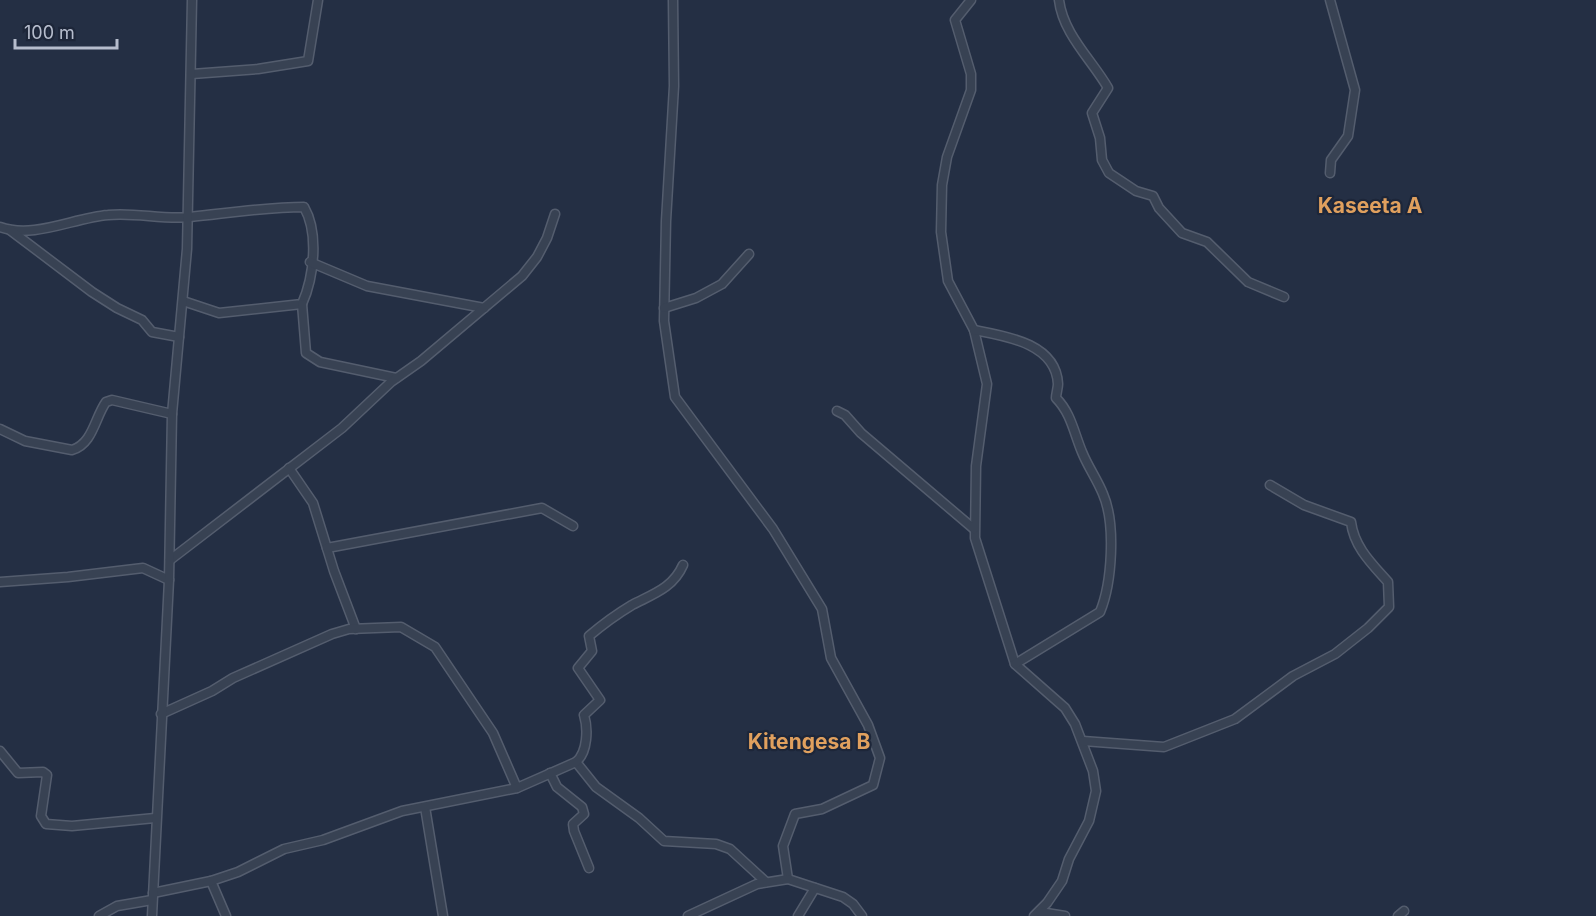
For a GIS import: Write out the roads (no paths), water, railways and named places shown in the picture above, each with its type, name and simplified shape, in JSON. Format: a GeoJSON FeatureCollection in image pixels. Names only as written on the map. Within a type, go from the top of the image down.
{"type":"FeatureCollection","features":[{"type":"Feature","properties":{"kind":"street"},"geometry":{"type":"LineString","coordinates":[[152,916],[155,818],[170,560],[172,414],[183,301],[188,217],[192,0]]}},
{"type":"Feature","properties":{"kind":"street"},"geometry":{"type":"LineString","coordinates":[[192,74],[258,69],[308,61],[318,0]]}},
{"type":"Feature","properties":{"kind":"street"},"geometry":{"type":"LineString","coordinates":[[673,0],[674,86],[664,308],[675,397],[773,529],[808,584],[822,609],[831,658],[868,725],[880,758],[873,785],[822,809],[795,814],[783,846],[789,879]]}},
{"type":"Feature","properties":{"kind":"street"},"geometry":{"type":"LineString","coordinates":[[970,0],[955,20],[971,74],[971,90],[947,157],[942,185],[941,232],[948,281],[974,330],[987,384],[976,466],[978,486],[974,529],[982,564],[1015,664],[1065,708],[1083,741],[1093,771],[1095,801],[1085,832],[1069,859],[1062,881],[1037,914]]}},
{"type":"Feature","properties":{"kind":"street"},"geometry":{"type":"LineString","coordinates":[[1059,0],[1066,23],[1090,64],[1108,88],[1092,112],[1100,138],[1102,160],[1109,173],[1136,191],[1153,195],[1160,208],[1182,234],[1207,242],[1248,282],[1284,297]]}},
{"type":"Feature","properties":{"kind":"street"},"geometry":{"type":"LineString","coordinates":[[1330,0],[1355,90],[1348,136],[1331,160],[1330,173]]}},
{"type":"Feature","properties":{"kind":"street"},"geometry":{"type":"LineString","coordinates":[[10,230],[49,228],[79,218],[111,214],[188,217],[274,207],[304,207],[312,220],[314,234],[309,286],[302,304],[306,353],[320,362],[396,378]]}},
{"type":"Feature","properties":{"kind":"street"},"geometry":{"type":"LineString","coordinates":[[170,560],[185,551],[342,428],[396,378],[421,361],[522,276],[537,257],[547,238],[555,214]]}},
{"type":"Feature","properties":{"kind":"street"},"geometry":{"type":"LineString","coordinates":[[0,226],[10,230],[92,292],[142,320],[152,332],[179,337]]}},
{"type":"Feature","properties":{"kind":"street"},"geometry":{"type":"LineString","coordinates":[[664,308],[696,298],[722,284],[749,254]]}},
{"type":"Feature","properties":{"kind":"street"},"geometry":{"type":"LineString","coordinates":[[310,262],[367,286],[484,308]]}},
{"type":"Feature","properties":{"kind":"street"},"geometry":{"type":"LineString","coordinates":[[183,301],[219,313],[302,304]]}},
{"type":"Feature","properties":{"kind":"street"},"geometry":{"type":"LineString","coordinates":[[974,330],[1032,346],[1052,362],[1058,384],[1056,398],[1066,410],[1090,471],[1105,495],[1110,535],[1112,570],[1100,612],[1015,664]]}},
{"type":"Feature","properties":{"kind":"street"},"geometry":{"type":"LineString","coordinates":[[0,429],[25,441],[72,450],[78,448],[92,432],[106,402],[112,400],[172,414]]}},
{"type":"Feature","properties":{"kind":"street"},"geometry":{"type":"LineString","coordinates":[[837,411],[846,416],[861,433],[974,529]]}},
{"type":"Feature","properties":{"kind":"street"},"geometry":{"type":"LineString","coordinates":[[289,468],[313,503],[356,629]]}},
{"type":"Feature","properties":{"kind":"street"},"geometry":{"type":"LineString","coordinates":[[1083,741],[1164,747],[1236,719],[1293,676],[1335,654],[1368,628],[1389,607],[1388,582],[1368,560],[1353,537],[1351,522],[1304,506],[1270,485]]}},
{"type":"Feature","properties":{"kind":"street"},"geometry":{"type":"LineString","coordinates":[[327,549],[542,508],[573,526]]}},
{"type":"Feature","properties":{"kind":"street"},"geometry":{"type":"LineString","coordinates":[[99,916],[117,906],[211,881],[246,869],[284,849],[323,840],[386,816],[517,788],[576,762],[582,755],[588,726],[584,715],[600,700],[578,668],[592,651],[590,636],[626,609],[660,592],[677,577],[682,565]]}},
{"type":"Feature","properties":{"kind":"street"},"geometry":{"type":"LineString","coordinates":[[0,582],[143,568],[169,580]]}},
{"type":"Feature","properties":{"kind":"street"},"geometry":{"type":"LineString","coordinates":[[161,714],[332,634],[356,629],[401,627],[435,647],[493,733],[517,788]]}},
{"type":"Feature","properties":{"kind":"street"},"geometry":{"type":"LineString","coordinates":[[0,752],[18,773],[43,772],[48,775],[41,816],[46,824],[72,826],[155,818]]}},
{"type":"Feature","properties":{"kind":"street"},"geometry":{"type":"LineString","coordinates":[[576,762],[596,787],[639,818],[664,841],[716,844],[730,849],[766,882]]}},
{"type":"Feature","properties":{"kind":"street"},"geometry":{"type":"LineString","coordinates":[[550,772],[557,787],[582,807],[584,814],[573,824],[589,868]]}},
{"type":"Feature","properties":{"kind":"street"},"geometry":{"type":"LineString","coordinates":[[424,807],[443,916]]}},
{"type":"Feature","properties":{"kind":"street"},"geometry":{"type":"LineString","coordinates":[[688,916],[766,882],[789,879],[843,897],[853,904],[862,916]]}},
{"type":"Feature","properties":{"kind":"street"},"geometry":{"type":"LineString","coordinates":[[211,881],[226,916]]}},
{"type":"Feature","properties":{"kind":"street"},"geometry":{"type":"LineString","coordinates":[[798,916],[815,888]]}},
{"type":"Feature","properties":{"kind":"street"},"geometry":{"type":"LineString","coordinates":[[1037,914],[1065,916]]}},
{"type":"Feature","properties":{"kind":"district","name":"Kaseeta A"},"geometry":{"type":"Point","coordinates":[1370,206]}},
{"type":"Feature","properties":{"kind":"district","name":"Kitengesa B"},"geometry":{"type":"Point","coordinates":[809,742]}}]}
